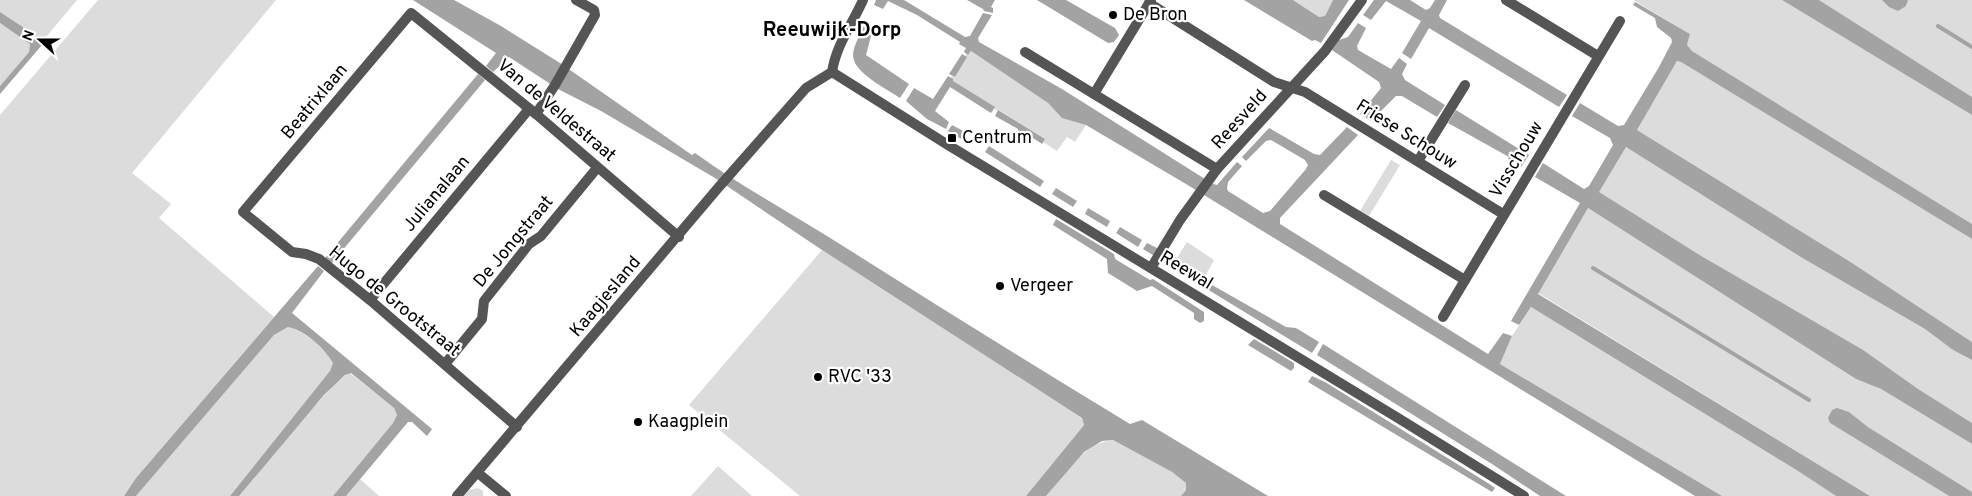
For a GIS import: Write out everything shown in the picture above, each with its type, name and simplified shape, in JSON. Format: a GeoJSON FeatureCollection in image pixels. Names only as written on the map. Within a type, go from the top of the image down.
{"type":"FeatureCollection","features":[{"type":"Feature","properties":{"kind":"street","name":"Julianalaan"},"geometry":{"type":"LineString","coordinates":[[370,300],[555,85],[595,15],[594,10],[576,0]]}},
{"type":"Feature","properties":{"kind":"street"},"geometry":{"type":"LineString","coordinates":[[832,72],[834,58],[842,38],[863,0]]}},
{"type":"Feature","properties":{"kind":"street","name":"Reesveld"},"geometry":{"type":"LineString","coordinates":[[1153,264],[1214,173],[1325,51],[1362,0]]}},
{"type":"Feature","properties":{"kind":"street"},"geometry":{"type":"LineString","coordinates":[[1506,0],[1598,56]]}},
{"type":"Feature","properties":{"kind":"street"},"geometry":{"type":"LineString","coordinates":[[1094,94],[1150,2]]}},
{"type":"Feature","properties":{"kind":"street","name":"Friese Schouw"},"geometry":{"type":"LineString","coordinates":[[1150,2],[1274,82],[1305,92],[1503,214]]}},
{"type":"Feature","properties":{"kind":"street","name":"Van de Veldestraat"},"geometry":{"type":"LineString","coordinates":[[411,13],[533,112],[679,236]]}},
{"type":"Feature","properties":{"kind":"street","name":"Beatrixlaan"},"geometry":{"type":"LineString","coordinates":[[243,212],[411,13]]}},
{"type":"Feature","properties":{"kind":"street","name":"Visschouw"},"geometry":{"type":"LineString","coordinates":[[1443,317],[1620,21]]}},
{"type":"Feature","properties":{"kind":"street"},"geometry":{"type":"LineString","coordinates":[[1025,52],[1094,94],[1214,173]]}},
{"type":"Feature","properties":{"kind":"street","name":"Kaagjesland"},"geometry":{"type":"LineString","coordinates":[[457,496],[718,188],[806,88],[832,72]]}},
{"type":"Feature","properties":{"kind":"street","name":"Reewal"},"geometry":{"type":"LineString","coordinates":[[832,72],[943,142],[1153,264],[1524,496]]}},
{"type":"Feature","properties":{"kind":"street"},"geometry":{"type":"LineString","coordinates":[[1418,161],[1465,85]]}},
{"type":"Feature","properties":{"kind":"street","name":"De Jongstraat"},"geometry":{"type":"LineString","coordinates":[[445,364],[482,319],[484,302],[490,294],[530,244],[541,236],[597,168]]}},
{"type":"Feature","properties":{"kind":"street"},"geometry":{"type":"LineString","coordinates":[[1324,196],[1465,280]]}},
{"type":"Feature","properties":{"kind":"street","name":"Hugo de Grootstraat"},"geometry":{"type":"LineString","coordinates":[[243,212],[292,252],[306,254],[319,259],[370,300],[517,427]]}},
{"type":"Feature","properties":{"kind":"street"},"geometry":{"type":"LineString","coordinates":[[478,472],[506,496]]}},
{"type":"Feature","properties":{"kind":"shaded area"},"geometry":{"type":"Polygon","coordinates":[[[0,0],[77,0],[41,43],[35,35],[0,12],[0,0]]]}},
{"type":"Feature","properties":{"kind":"shaded area"},"geometry":{"type":"Polygon","coordinates":[[[98,0],[276,0],[132,173],[171,204],[159,218],[274,317],[136,478],[124,496],[0,496],[0,115],[98,0]]]}},
{"type":"Feature","properties":{"kind":"shaded area"},"geometry":{"type":"Polygon","coordinates":[[[413,0],[454,0],[501,26],[560,63],[692,155],[695,153],[1058,380],[1130,424],[1142,420],[1268,496],[1181,496],[1186,490],[1186,483],[1172,472],[1113,440],[1102,441],[1084,452],[1046,496],[1026,496],[1084,425],[1082,418],[822,250],[715,178],[601,111],[558,89],[509,57],[493,72],[486,66],[496,53],[413,0]]]}},
{"type":"Feature","properties":{"kind":"shaded area"},"geometry":{"type":"Polygon","coordinates":[[[876,0],[904,0],[965,37],[970,36],[983,13],[992,15],[978,38],[979,42],[1062,89],[1213,184],[1217,185],[1237,162],[1242,166],[1228,182],[1228,191],[1263,213],[1270,211],[1308,165],[1305,160],[1271,140],[1266,141],[1246,161],[1242,157],[1269,128],[1314,154],[1320,155],[1347,127],[1358,135],[1280,218],[1280,224],[1488,354],[1503,333],[1512,336],[1500,364],[1722,496],[1695,496],[1186,184],[1086,125],[1062,118],[1048,103],[971,51],[968,55],[964,52],[966,48],[959,44],[960,42],[917,15],[888,1],[883,9],[874,5],[876,0]]]}},
{"type":"Feature","properties":{"kind":"shaded area"},"geometry":{"type":"Polygon","coordinates":[[[967,0],[995,0],[991,7],[993,8],[993,13],[984,11],[967,0]]]}},
{"type":"Feature","properties":{"kind":"shaded area"},"geometry":{"type":"Polygon","coordinates":[[[1037,0],[1066,0],[1115,28],[1119,35],[1114,42],[1108,43],[1037,0]]]}},
{"type":"Feature","properties":{"kind":"shaded area"},"geometry":{"type":"Polygon","coordinates":[[[1244,0],[1293,0],[1319,17],[1325,16],[1333,0],[1349,0],[1321,43],[1315,40],[1312,41],[1244,0]]]}},
{"type":"Feature","properties":{"kind":"shaded area"},"geometry":{"type":"Polygon","coordinates":[[[1293,0],[1333,0],[1325,16],[1319,17],[1293,0]]]}},
{"type":"Feature","properties":{"kind":"shaded area"},"geometry":{"type":"Polygon","coordinates":[[[1374,0],[1410,0],[1426,10],[1430,8],[1435,0],[1447,0],[1439,15],[1440,18],[1567,95],[1559,107],[1429,28],[1411,59],[1402,53],[1421,21],[1386,1],[1371,20],[1363,15],[1374,0]]]}},
{"type":"Feature","properties":{"kind":"shaded area"},"geometry":{"type":"Polygon","coordinates":[[[1633,0],[1782,0],[1972,115],[1972,224],[1692,51],[1687,45],[1690,34],[1633,0]]]}},
{"type":"Feature","properties":{"kind":"shaded area"},"geometry":{"type":"Polygon","coordinates":[[[1782,0],[1819,0],[1972,97],[1972,115],[1782,0]]]}},
{"type":"Feature","properties":{"kind":"shaded area"},"geometry":{"type":"Polygon","coordinates":[[[1819,0],[1882,0],[1906,6],[1908,0],[1972,0],[1972,97],[1819,0]]]}},
{"type":"Feature","properties":{"kind":"shaded area"},"geometry":{"type":"Polygon","coordinates":[[[1882,0],[1908,0],[1906,6],[1898,11],[1889,7],[1882,0]]]}},
{"type":"Feature","properties":{"kind":"shaded area"},"geometry":{"type":"Polygon","coordinates":[[[1635,2],[1690,34],[1687,45],[1692,51],[1972,224],[1972,239],[1681,62],[1677,61],[1637,130],[1849,261],[1972,342],[1972,360],[1953,350],[1925,329],[1804,259],[1626,147],[1599,192],[1703,257],[1863,350],[1918,389],[1972,423],[1972,444],[1881,389],[1856,379],[1588,208],[1538,294],[1870,496],[1836,496],[1531,307],[1519,325],[1511,321],[1580,203],[1535,177],[1543,163],[1584,189],[1589,186],[1613,145],[1610,138],[1572,116],[1580,103],[1618,126],[1624,125],[1672,42],[1671,38],[1657,27],[1655,18],[1633,5],[1635,2]]]}},
{"type":"Feature","properties":{"kind":"shaded area"},"geometry":{"type":"Polygon","coordinates":[[[0,12],[35,35],[42,45],[0,94],[0,86],[29,52],[30,44],[0,23],[0,12]]]}},
{"type":"Feature","properties":{"kind":"shaded area"},"geometry":{"type":"Polygon","coordinates":[[[0,23],[30,44],[29,52],[0,86],[0,23]]]}},
{"type":"Feature","properties":{"kind":"shaded area"},"geometry":{"type":"Polygon","coordinates":[[[1358,23],[1366,28],[1357,46],[1358,50],[1391,69],[1399,58],[1407,64],[1402,74],[1405,80],[1445,105],[1437,117],[1402,96],[1396,96],[1371,121],[1360,114],[1381,88],[1379,82],[1332,50],[1339,40],[1348,37],[1358,23]]]}},
{"type":"Feature","properties":{"kind":"shaded area"},"geometry":{"type":"Polygon","coordinates":[[[864,26],[869,28],[871,36],[866,55],[909,84],[900,98],[865,74],[855,62],[853,56],[854,48],[864,26]]]}},
{"type":"Feature","properties":{"kind":"shaded area"},"geometry":{"type":"Polygon","coordinates":[[[971,51],[1048,103],[1062,117],[1086,125],[1075,142],[1067,137],[1057,151],[1043,142],[1045,139],[999,110],[994,109],[994,107],[952,81],[951,77],[955,77],[966,54],[968,55],[971,51]]]}},
{"type":"Feature","properties":{"kind":"shaded area"},"geometry":{"type":"Polygon","coordinates":[[[962,54],[967,57],[955,77],[949,74],[962,54]]]}},
{"type":"Feature","properties":{"kind":"shaded area"},"geometry":{"type":"Polygon","coordinates":[[[1677,61],[1972,239],[1972,342],[1849,261],[1637,130],[1677,61]]]}},
{"type":"Feature","properties":{"kind":"shaded area"},"geometry":{"type":"Polygon","coordinates":[[[478,74],[485,80],[331,264],[325,258],[478,74]]]}},
{"type":"Feature","properties":{"kind":"shaded area"},"geometry":{"type":"Polygon","coordinates":[[[948,76],[995,107],[991,113],[950,87],[935,111],[949,122],[946,129],[927,119],[906,101],[914,88],[933,99],[948,76]]]}},
{"type":"Feature","properties":{"kind":"shaded area"},"geometry":{"type":"Polygon","coordinates":[[[998,110],[1045,139],[1042,144],[995,116],[998,110]]]}},
{"type":"Feature","properties":{"kind":"shaded area"},"geometry":{"type":"Polygon","coordinates":[[[1456,110],[1529,155],[1521,167],[1508,159],[1509,157],[1448,123],[1456,110]]]}},
{"type":"Feature","properties":{"kind":"shaded area"},"geometry":{"type":"Polygon","coordinates":[[[952,125],[967,133],[963,140],[948,131],[952,125]]]}},
{"type":"Feature","properties":{"kind":"shaded area"},"geometry":{"type":"Polygon","coordinates":[[[989,146],[1044,181],[1040,187],[985,152],[989,146]]]}},
{"type":"Feature","properties":{"kind":"shaded area"},"geometry":{"type":"Polygon","coordinates":[[[1626,147],[1804,259],[1925,329],[1953,350],[1972,360],[1972,423],[1598,192],[1626,147]]]}},
{"type":"Feature","properties":{"kind":"shaded area"},"geometry":{"type":"Polygon","coordinates":[[[1391,160],[1400,165],[1369,216],[1360,211],[1391,160]]]}},
{"type":"Feature","properties":{"kind":"shaded area"},"geometry":{"type":"Polygon","coordinates":[[[1056,188],[1077,201],[1073,207],[1052,194],[1056,188]]]}},
{"type":"Feature","properties":{"kind":"shaded area"},"geometry":{"type":"Polygon","coordinates":[[[1088,208],[1110,221],[1107,227],[1085,214],[1088,208]]]}},
{"type":"Feature","properties":{"kind":"shaded area"},"geometry":{"type":"Polygon","coordinates":[[[1588,208],[1856,379],[1881,389],[1972,444],[1972,492],[1868,427],[1849,412],[1833,410],[1829,418],[1830,423],[1949,496],[1870,496],[1538,293],[1588,208]]]}},
{"type":"Feature","properties":{"kind":"shaded area"},"geometry":{"type":"Polygon","coordinates":[[[1056,219],[1114,254],[1115,259],[1150,280],[1153,279],[1204,312],[1204,321],[1200,323],[1194,319],[1194,313],[1152,286],[1137,291],[1108,273],[1107,259],[1053,225],[1056,219]]]}},
{"type":"Feature","properties":{"kind":"shaded area"},"geometry":{"type":"Polygon","coordinates":[[[1120,227],[1142,240],[1138,247],[1116,233],[1120,227]]]}},
{"type":"Feature","properties":{"kind":"shaded area"},"geometry":{"type":"Polygon","coordinates":[[[1187,242],[1214,260],[1203,280],[1178,263],[1177,258],[1187,242]]]}},
{"type":"Feature","properties":{"kind":"shaded area"},"geometry":{"type":"Polygon","coordinates":[[[1147,243],[1177,258],[1178,263],[1203,280],[1200,284],[1143,249],[1147,243]]]}},
{"type":"Feature","properties":{"kind":"shaded area"},"geometry":{"type":"Polygon","coordinates":[[[822,250],[1082,418],[1084,425],[1026,496],[800,496],[689,405],[822,250]]]}},
{"type":"Feature","properties":{"kind":"shaded area"},"geometry":{"type":"Polygon","coordinates":[[[318,266],[324,271],[292,313],[432,429],[427,436],[412,422],[408,422],[346,496],[333,496],[393,423],[397,415],[394,408],[351,373],[345,375],[324,395],[239,496],[230,496],[330,371],[333,363],[314,341],[301,332],[288,327],[274,335],[136,496],[124,496],[136,478],[318,266]]]}},
{"type":"Feature","properties":{"kind":"shaded area"},"geometry":{"type":"Polygon","coordinates":[[[1205,281],[1286,327],[1296,328],[1319,342],[1312,353],[1202,286],[1205,281]]]}},
{"type":"Feature","properties":{"kind":"shaded area"},"geometry":{"type":"Polygon","coordinates":[[[1531,307],[1836,496],[1722,496],[1500,364],[1512,336],[1531,307]]]}},
{"type":"Feature","properties":{"kind":"shaded area"},"geometry":{"type":"Polygon","coordinates":[[[288,327],[295,329],[314,341],[325,352],[333,363],[330,372],[230,496],[136,496],[274,335],[288,327]]]}},
{"type":"Feature","properties":{"kind":"shaded area"},"geometry":{"type":"Polygon","coordinates":[[[1254,339],[1294,363],[1294,368],[1291,371],[1248,345],[1254,339]]]}},
{"type":"Feature","properties":{"kind":"shaded area"},"geometry":{"type":"Polygon","coordinates":[[[1323,344],[1566,496],[1540,496],[1317,355],[1323,344]]]}},
{"type":"Feature","properties":{"kind":"shaded area"},"geometry":{"type":"Polygon","coordinates":[[[350,373],[394,408],[397,415],[393,423],[333,496],[239,496],[329,391],[350,373]]]}},
{"type":"Feature","properties":{"kind":"shaded area"},"geometry":{"type":"Polygon","coordinates":[[[1312,376],[1325,382],[1495,488],[1492,492],[1308,382],[1312,376]]]}},
{"type":"Feature","properties":{"kind":"shaded area"},"geometry":{"type":"Polygon","coordinates":[[[1837,408],[1849,412],[1868,427],[1972,492],[1972,496],[1949,496],[1830,423],[1828,418],[1832,410],[1837,408]]]}},
{"type":"Feature","properties":{"kind":"shaded area"},"geometry":{"type":"Polygon","coordinates":[[[1113,440],[1172,472],[1186,483],[1186,490],[1181,496],[1046,496],[1067,469],[1083,453],[1102,442],[1113,440]]]}},
{"type":"Feature","properties":{"kind":"shaded area"},"geometry":{"type":"Polygon","coordinates":[[[718,466],[752,496],[691,496],[718,466]]]}},
{"type":"Feature","properties":{"kind":"shaded area"},"geometry":{"type":"Polygon","coordinates":[[[360,479],[379,496],[346,496],[360,479]]]}},
{"type":"Feature","properties":{"kind":"shaded area"},"geometry":{"type":"Polygon","coordinates":[[[478,488],[483,491],[483,496],[464,496],[469,490],[478,488]]]}},
{"type":"Feature","properties":{"kind":"waterway"},"geometry":{"type":"LineString","coordinates":[[1938,26],[1972,47]]}},
{"type":"Feature","properties":{"kind":"waterway"},"geometry":{"type":"LineString","coordinates":[[1593,268],[1809,400]]}},
{"type":"Feature","properties":{"kind":"place","name":"De Bron"},"geometry":{"type":"Point","coordinates":[1113,15]}},
{"type":"Feature","properties":{"kind":"place","name":"Centrum"},"geometry":{"type":"Point","coordinates":[952,138]}},
{"type":"Feature","properties":{"kind":"place","name":"Vergeer"},"geometry":{"type":"Point","coordinates":[1000,286]}},
{"type":"Feature","properties":{"kind":"place","name":"RVC '33"},"geometry":{"type":"Point","coordinates":[818,377]}},
{"type":"Feature","properties":{"kind":"place","name":"Kaagplein"},"geometry":{"type":"Point","coordinates":[638,422]}},
{"type":"Feature","properties":{"kind":"district","name":"Reeuwijk-Dorp"},"geometry":{"type":"Point","coordinates":[832,31]}}]}
